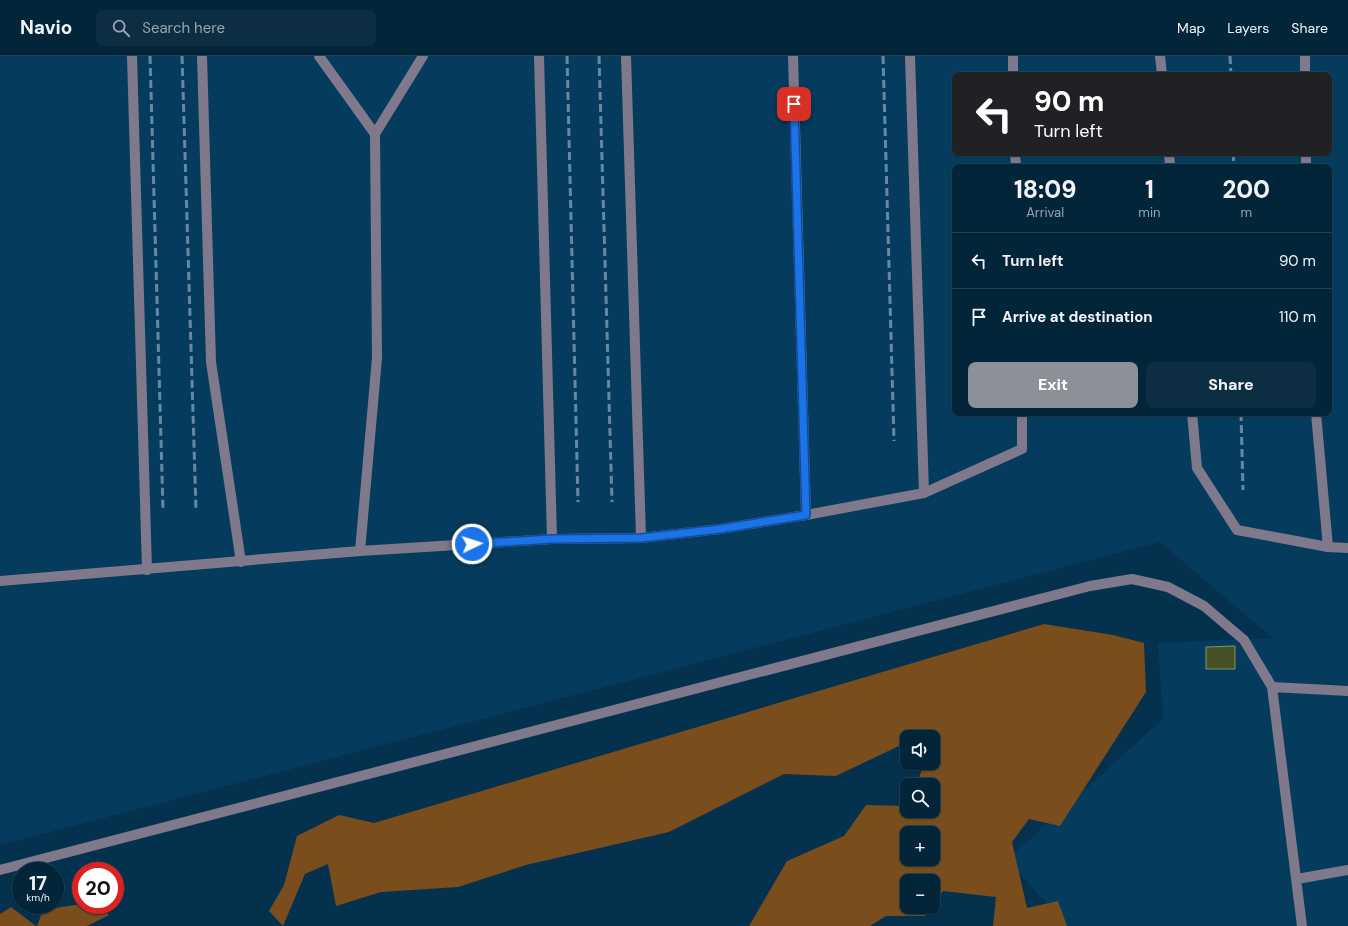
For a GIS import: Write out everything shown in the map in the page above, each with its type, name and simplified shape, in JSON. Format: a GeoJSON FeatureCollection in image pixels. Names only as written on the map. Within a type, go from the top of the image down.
{"type":"FeatureCollection","features":[{"type":"Feature","properties":{"kind":"lane"},"geometry":{"type":"LineString","coordinates":[[132,56],[147,570]]}},
{"type":"Feature","properties":{"kind":"lane"},"geometry":{"type":"LineString","coordinates":[[202,56],[212,362],[241,562]]}},
{"type":"Feature","properties":{"kind":"lane"},"geometry":{"type":"LineString","coordinates":[[319,56],[374,134]]}},
{"type":"Feature","properties":{"kind":"lane"},"geometry":{"type":"LineString","coordinates":[[360,551],[377,358],[374,134],[423,56]]}},
{"type":"Feature","properties":{"kind":"lane"},"geometry":{"type":"LineString","coordinates":[[539,56],[552,539]]}},
{"type":"Feature","properties":{"kind":"lane"},"geometry":{"type":"LineString","coordinates":[[626,56],[641,538]]}},
{"type":"Feature","properties":{"kind":"lane"},"geometry":{"type":"LineString","coordinates":[[793,56],[806,515]]}},
{"type":"Feature","properties":{"kind":"lane"},"geometry":{"type":"LineString","coordinates":[[910,56],[924,493]]}},
{"type":"Feature","properties":{"kind":"lane"},"geometry":{"type":"LineString","coordinates":[[1013,56],[1013,72]]}},
{"type":"Feature","properties":{"kind":"lane"},"geometry":{"type":"LineString","coordinates":[[1160,56],[1162,72]]}},
{"type":"Feature","properties":{"kind":"lane"},"geometry":{"type":"LineString","coordinates":[[1305,56],[1305,72]]}},
{"type":"Feature","properties":{"kind":"lane"},"geometry":{"type":"LineString","coordinates":[[0,581],[147,570],[360,551],[552,539],[641,538],[720,529],[924,493],[1022,449],[1022,416]]}},
{"type":"Feature","properties":{"kind":"lane"},"geometry":{"type":"LineString","coordinates":[[1192,416],[1197,468],[1237,530],[1328,547],[1348,548]]}},
{"type":"Feature","properties":{"kind":"lane"},"geometry":{"type":"LineString","coordinates":[[1316,416],[1328,547]]}},
{"type":"Feature","properties":{"kind":"lane"},"geometry":{"type":"LineString","coordinates":[[0,870],[1090,586],[1132,579],[1168,587],[1204,606],[1244,640],[1272,687],[1302,926]]}},
{"type":"Feature","properties":{"kind":"lane"},"geometry":{"type":"LineString","coordinates":[[1272,687],[1348,691]]}},
{"type":"Feature","properties":{"kind":"lane"},"geometry":{"type":"LineString","coordinates":[[1297,879],[1348,870]]}},
{"type":"Feature","properties":{"kind":"shaded area"},"geometry":{"type":"Polygon","coordinates":[[[0,56],[1348,56],[1348,926],[1068,926],[1007,860],[1163,719],[1158,643],[1273,638],[1160,542],[0,845],[0,56]]]}},
{"type":"Feature","properties":{"kind":"shaded area"},"geometry":{"type":"Polygon","coordinates":[[[1044,624],[1113,635],[1144,643],[1146,692],[1060,826],[1029,819],[1012,842],[1027,908],[1058,901],[1067,926],[993,926],[996,897],[943,891],[940,895],[940,874],[900,874],[900,914],[926,914],[925,916],[886,916],[870,926],[749,926],[787,861],[844,836],[866,805],[900,806],[900,818],[940,818],[940,778],[919,778],[922,770],[940,770],[940,730],[900,730],[900,745],[836,776],[784,774],[669,832],[526,865],[458,887],[381,892],[336,906],[328,864],[305,874],[283,926],[269,911],[284,885],[297,836],[339,815],[374,823],[1044,624]]]}},
{"type":"Feature","properties":{"kind":"shaded area"},"geometry":{"type":"Polygon","coordinates":[[[72,905],[72,914],[109,915],[87,926],[37,926],[42,914],[64,914],[64,907],[72,905]]]}},
{"type":"Feature","properties":{"kind":"shaded area"},"geometry":{"type":"Polygon","coordinates":[[[11,907],[12,914],[20,914],[36,926],[0,926],[0,914],[11,907]]]}},
{"type":"Feature","properties":{"kind":"building"},"geometry":{"type":"Polygon","coordinates":[[[1235,646],[1235,669],[1206,669],[1206,647],[1235,646]]]}},
{"type":"Feature","properties":{"kind":"railway"},"geometry":{"type":"LineString","coordinates":[[150,56],[163,510]]}},
{"type":"Feature","properties":{"kind":"railway"},"geometry":{"type":"LineString","coordinates":[[182,56],[196,510]]}},
{"type":"Feature","properties":{"kind":"railway"},"geometry":{"type":"LineString","coordinates":[[567,56],[578,502]]}},
{"type":"Feature","properties":{"kind":"railway"},"geometry":{"type":"LineString","coordinates":[[599,56],[612,502]]}},
{"type":"Feature","properties":{"kind":"railway"},"geometry":{"type":"LineString","coordinates":[[883,56],[894,441]]}},
{"type":"Feature","properties":{"kind":"railway"},"geometry":{"type":"LineString","coordinates":[[1230,56],[1231,72]]}},
{"type":"Feature","properties":{"kind":"railway"},"geometry":{"type":"LineString","coordinates":[[1233,156],[1234,164]]}},
{"type":"Feature","properties":{"kind":"railway"},"geometry":{"type":"LineString","coordinates":[[1241,416],[1243,490]]}},
{"type":"Feature","properties":{"kind":"route"},"geometry":{"type":"LineString","coordinates":[[472,544],[552,539],[641,538],[720,529],[806,515],[794,104]]}}]}
